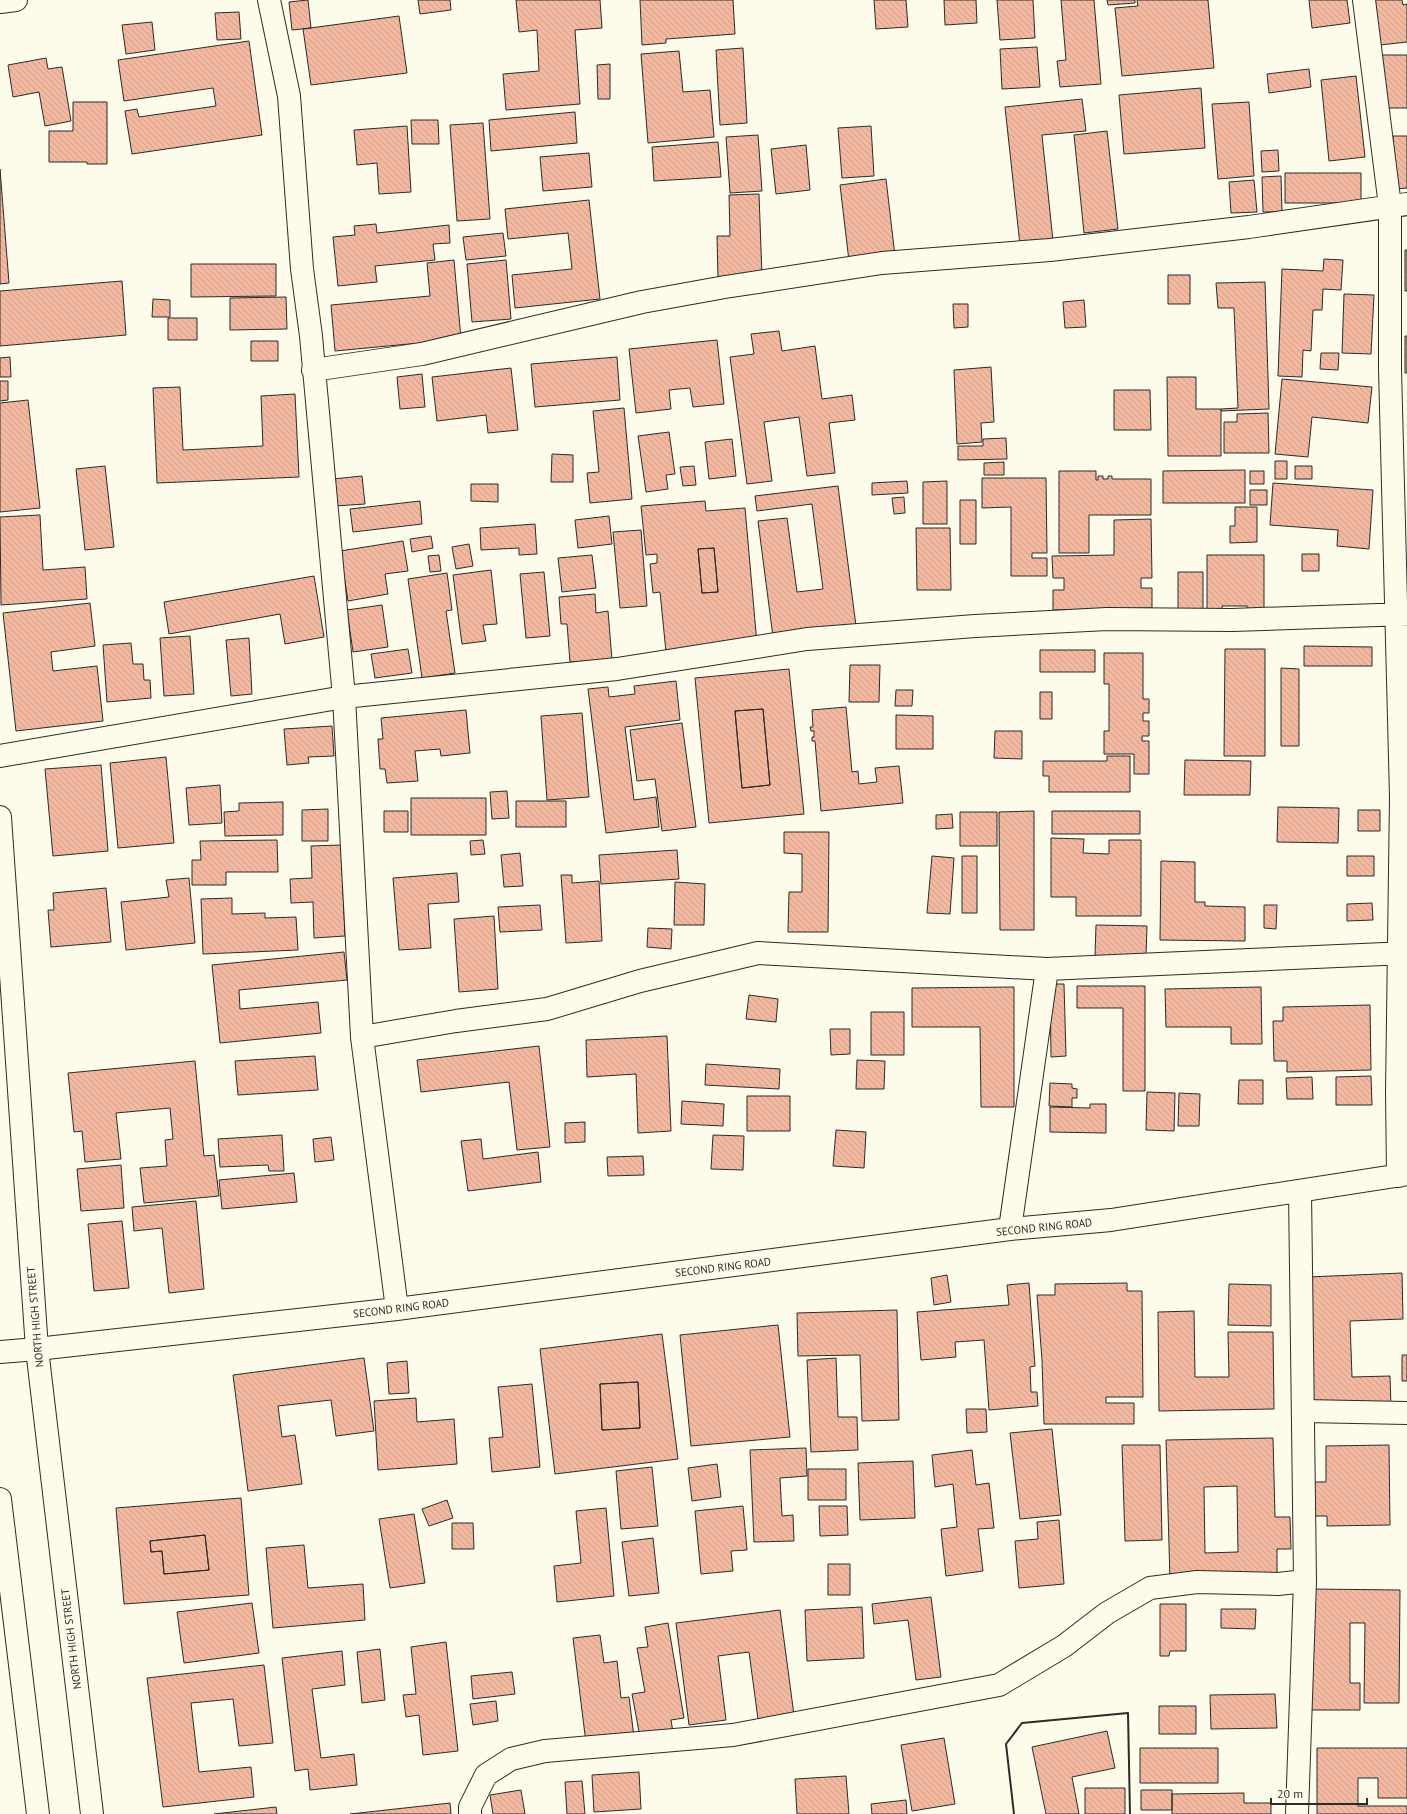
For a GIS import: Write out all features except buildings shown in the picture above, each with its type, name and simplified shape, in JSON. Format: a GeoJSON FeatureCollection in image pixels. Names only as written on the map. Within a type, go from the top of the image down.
{"type":"FeatureCollection","features":[{"type":"Feature","properties":{"kind":"main road"},"geometry":{"type":"LineString","coordinates":[[0,2],[16,0]]}},
{"type":"Feature","properties":{"kind":"main road"},"geometry":{"type":"LineString","coordinates":[[269,0],[289,96],[302,269],[311,336],[344,697],[362,1037],[396,1309]]}},
{"type":"Feature","properties":{"kind":"main road"},"geometry":{"type":"LineString","coordinates":[[1364,0],[1399,205],[1390,377],[1401,614],[1403,953],[1397,1092],[1403,1175]]}},
{"type":"Feature","properties":{"kind":"main road"},"geometry":{"type":"LineString","coordinates":[[313,370],[422,354],[642,302],[780,278],[882,263],[1050,250],[1249,228],[1399,205]]}},
{"type":"Feature","properties":{"kind":"main road"},"geometry":{"type":"LineString","coordinates":[[0,756],[344,697],[617,669],[807,638],[975,626],[1107,619],[1232,620],[1401,614]]}},
{"type":"Feature","properties":{"kind":"main road","name":"NORTH HIGH STREET"},"geometry":{"type":"LineString","coordinates":[[0,817],[37,1349],[92,1814]]}},
{"type":"Feature","properties":{"kind":"main road"},"geometry":{"type":"LineString","coordinates":[[362,1037],[456,1021],[547,1009],[640,981],[758,953],[1047,969],[1403,953]]}},
{"type":"Feature","properties":{"kind":"main road"},"geometry":{"type":"LineString","coordinates":[[1010,1229],[1047,969]]}},
{"type":"Feature","properties":{"kind":"main road","name":"SECOND RING ROAD"},"geometry":{"type":"LineString","coordinates":[[0,1352],[396,1309],[1010,1229],[1111,1220],[1403,1175]]}},
{"type":"Feature","properties":{"kind":"main road"},"geometry":{"type":"LineString","coordinates":[[1297,1814],[1306,1581],[1300,1191]]}},
{"type":"Feature","properties":{"kind":"main road"},"geometry":{"type":"LineString","coordinates":[[1303,1411],[1407,1413]]}},
{"type":"Feature","properties":{"kind":"main road"},"geometry":{"type":"LineString","coordinates":[[0,1499],[38,1814]]}},
{"type":"Feature","properties":{"kind":"main road"},"geometry":{"type":"LineString","coordinates":[[470,1814],[470,1807],[486,1774],[511,1759],[544,1751],[733,1735],[999,1685],[1064,1646],[1107,1613],[1150,1588],[1197,1582],[1278,1584],[1306,1581]]}},
{"type":"Feature","properties":{"kind":"wall"},"geometry":{"type":"LineString","coordinates":[[1014,1814],[1006,1744],[1022,1723],[1128,1713],[1130,1814]]}}]}
